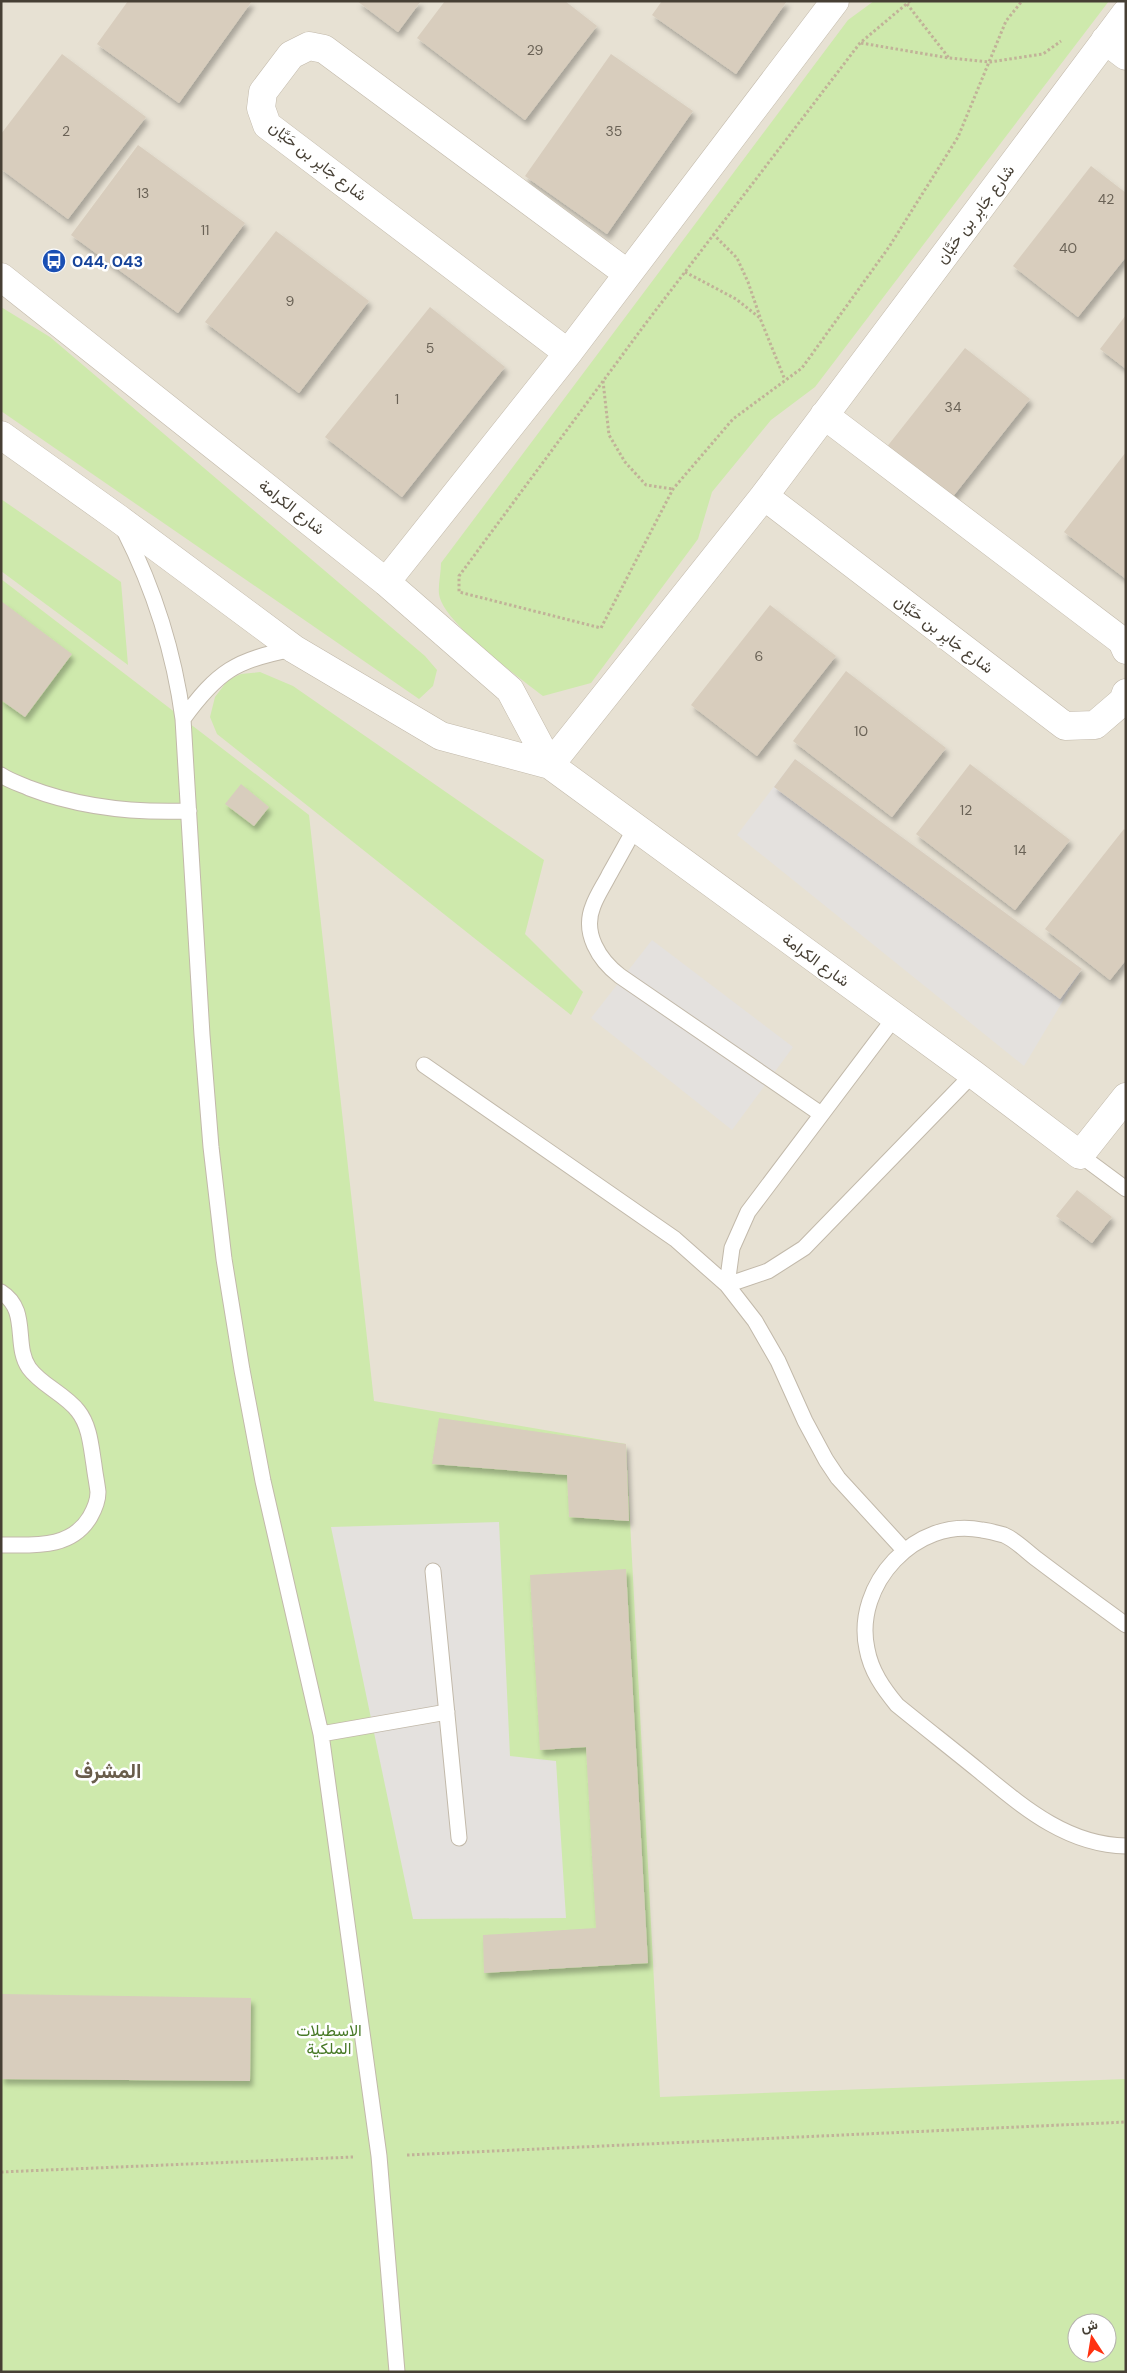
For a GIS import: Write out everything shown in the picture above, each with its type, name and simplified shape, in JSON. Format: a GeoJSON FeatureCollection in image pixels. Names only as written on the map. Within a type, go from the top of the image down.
{"type":"FeatureCollection","features":[{"type":"Feature","properties":{"kind":"street"},"geometry":{"type":"LineString","coordinates":[[386,582],[568,353],[835,1]]}},
{"type":"Feature","properties":{"kind":"street","name":"شارع جَابِر بن حَيَّان"},"geometry":{"type":"LineString","coordinates":[[550,765],[764,496],[824,415],[1116,48],[1126,13]]}},
{"type":"Feature","properties":{"kind":"street","name":"شارع جَابِر بن حَيَّان"},"geometry":{"type":"LineString","coordinates":[[568,353],[267,125],[261,108],[264,92],[291,55],[309,46],[324,49],[628,274]]}},
{"type":"Feature","properties":{"kind":"street","name":"شارع الكرامة"},"geometry":{"type":"LineString","coordinates":[[1,278],[386,582],[510,690],[550,765]]}},
{"type":"Feature","properties":{"kind":"street"},"geometry":{"type":"LineString","coordinates":[[824,415],[1122,641],[1126,650]]}},
{"type":"Feature","properties":{"kind":"street","name":"شارع الكرامة"},"geometry":{"type":"LineString","coordinates":[[1,435],[119,519],[294,649],[441,736],[550,765],[973,1074],[1080,1155]]}},
{"type":"Feature","properties":{"kind":"street","name":"شارع جَابِر بن حَيَّان"},"geometry":{"type":"LineString","coordinates":[[764,496],[1065,726],[1095,725],[1123,701],[1126,693]]}},
{"type":"Feature","properties":{"kind":"street"},"geometry":{"type":"LineString","coordinates":[[1080,1155],[1126,1096]]}},
{"type":"Feature","properties":{"kind":"lane"},"geometry":{"type":"LineString","coordinates":[[119,519],[155,596],[177,678],[183,719],[202,1035],[211,1147],[224,1259],[263,1481],[321,1734],[379,2156],[397,2372]]}},
{"type":"Feature","properties":{"kind":"lane"},"geometry":{"type":"LineString","coordinates":[[183,719],[203,691],[229,669],[260,655],[294,649]]}},
{"type":"Feature","properties":{"kind":"lane"},"geometry":{"type":"LineString","coordinates":[[3,779],[79,804],[136,811],[189,811]]}},
{"type":"Feature","properties":{"kind":"lane"},"geometry":{"type":"LineString","coordinates":[[635,828],[592,906],[590,922],[592,938],[598,953],[608,966],[620,976],[820,1114]]}},
{"type":"Feature","properties":{"kind":"lane"},"geometry":{"type":"LineString","coordinates":[[727,1285],[728,1267],[738,1230],[748,1212],[894,1017]]}},
{"type":"Feature","properties":{"kind":"lane"},"geometry":{"type":"LineString","coordinates":[[424,1065],[675,1239],[727,1285],[755,1321],[778,1361],[805,1421],[838,1478],[904,1550]]}},
{"type":"Feature","properties":{"kind":"lane"},"geometry":{"type":"LineString","coordinates":[[727,1285],[768,1271],[804,1248],[973,1074]]}},
{"type":"Feature","properties":{"kind":"lane"},"geometry":{"type":"LineString","coordinates":[[1080,1155],[1126,1189]]}},
{"type":"Feature","properties":{"kind":"lane"},"geometry":{"type":"LineString","coordinates":[[1,1292],[15,1306],[18,1312],[23,1350],[28,1367],[70,1401],[86,1425],[98,1494],[94,1510],[85,1525],[72,1536],[57,1543],[1,1545]]}},
{"type":"Feature","properties":{"kind":"lane"},"geometry":{"type":"LineString","coordinates":[[1126,1625],[1005,1536],[979,1529],[953,1530],[927,1536],[904,1550],[889,1565],[876,1584],[869,1604],[865,1626],[868,1655],[872,1669],[883,1688],[897,1705],[1030,1812],[1058,1829],[1087,1840],[1126,1846]]}},
{"type":"Feature","properties":{"kind":"lane"},"geometry":{"type":"LineString","coordinates":[[433,1571],[459,1838]]}},
{"type":"Feature","properties":{"kind":"lane"},"geometry":{"type":"LineString","coordinates":[[321,1734],[447,1712]]}},
{"type":"Feature","properties":{"kind":"path"},"geometry":{"type":"LineString","coordinates":[[949,58],[909,3],[860,43],[603,380],[459,576],[459,592],[601,628],[673,489],[733,419],[802,368],[889,247],[958,137],[1006,21],[1022,1]]}},
{"type":"Feature","properties":{"kind":"path"},"geometry":{"type":"LineString","coordinates":[[860,43],[949,58],[990,62],[1043,54],[1064,39]]}},
{"type":"Feature","properties":{"kind":"path"},"geometry":{"type":"LineString","coordinates":[[713,234],[737,258],[785,380]]}},
{"type":"Feature","properties":{"kind":"path"},"geometry":{"type":"LineString","coordinates":[[685,272],[736,299],[760,318]]}},
{"type":"Feature","properties":{"kind":"path"},"geometry":{"type":"LineString","coordinates":[[603,380],[608,436],[625,462],[646,485],[673,489]]}},
{"type":"Feature","properties":{"kind":"path"},"geometry":{"type":"LineString","coordinates":[[1,2172],[1126,2122]]}},
{"type":"Feature","properties":{"kind":"shaded area"},"geometry":{"type":"Polygon","coordinates":[[[1,1],[1126,1],[1126,2372],[1,2372],[1,1]]]}},
{"type":"Feature","properties":{"kind":"shaded area"},"geometry":{"type":"Polygon","coordinates":[[[795,759],[1082,969],[1024,1066],[737,835],[795,759]]]}},
{"type":"Feature","properties":{"kind":"shaded area"},"geometry":{"type":"Polygon","coordinates":[[[652,940],[793,1047],[732,1130],[591,1018],[652,940]]]}},
{"type":"Feature","properties":{"kind":"shaded area"},"geometry":{"type":"Polygon","coordinates":[[[499,1522],[510,1756],[556,1761],[566,1918],[413,1919],[331,1527],[499,1522]]]}},
{"type":"Feature","properties":{"kind":"green space"},"geometry":{"type":"Polygon","coordinates":[[[874,1],[1109,1],[815,387],[771,420],[712,492],[698,539],[591,683],[543,696],[467,634],[443,606],[439,594],[441,563],[848,20],[874,1]]]}},
{"type":"Feature","properties":{"kind":"green space"},"geometry":{"type":"Polygon","coordinates":[[[1,307],[50,337],[425,656],[437,670],[433,686],[419,699],[1,411],[1,307]]]}},
{"type":"Feature","properties":{"kind":"green space"},"geometry":{"type":"Polygon","coordinates":[[[1,499],[121,582],[128,665],[1,571],[1,499]]]}},
{"type":"Feature","properties":{"kind":"green space","name":"الاسطبلات الملكية"},"geometry":{"type":"Polygon","coordinates":[[[1,579],[309,815],[374,1401],[626,1444],[660,2097],[1126,2079],[1126,2372],[1,2372],[1,579]]]}},
{"type":"Feature","properties":{"kind":"green space"},"geometry":{"type":"Polygon","coordinates":[[[260,672],[293,686],[544,860],[525,934],[583,992],[571,1015],[217,734],[210,717],[215,697],[228,680],[241,674],[260,672]]]}},
{"type":"Feature","properties":{"kind":"building"},"geometry":{"type":"Polygon","coordinates":[[[128,1],[252,1],[179,103],[97,44],[128,1]]]}},
{"type":"Feature","properties":{"kind":"building"},"geometry":{"type":"Polygon","coordinates":[[[357,1],[421,1],[398,32],[357,1]]]}},
{"type":"Feature","properties":{"kind":"building"},"geometry":{"type":"Polygon","coordinates":[[[445,1],[565,1],[597,26],[525,120],[417,38],[445,1]]]}},
{"type":"Feature","properties":{"kind":"building"},"geometry":{"type":"Polygon","coordinates":[[[662,1],[787,1],[736,74],[652,15],[662,1]]]}},
{"type":"Feature","properties":{"kind":"building"},"geometry":{"type":"Polygon","coordinates":[[[62,54],[146,117],[68,219],[1,169],[1,134],[62,54]]]}},
{"type":"Feature","properties":{"kind":"building"},"geometry":{"type":"Polygon","coordinates":[[[611,54],[693,111],[607,234],[525,176],[611,54]]]}},
{"type":"Feature","properties":{"kind":"building"},"geometry":{"type":"Polygon","coordinates":[[[138,145],[245,223],[178,313],[71,235],[138,145]]]}},
{"type":"Feature","properties":{"kind":"building"},"geometry":{"type":"Polygon","coordinates":[[[1091,166],[1126,193],[1126,257],[1078,317],[1013,266],[1091,166]]]}},
{"type":"Feature","properties":{"kind":"building"},"geometry":{"type":"Polygon","coordinates":[[[276,231],[369,301],[299,393],[205,322],[276,231]]]}},
{"type":"Feature","properties":{"kind":"building"},"geometry":{"type":"Polygon","coordinates":[[[430,307],[505,367],[402,497],[325,437],[430,307]]]}},
{"type":"Feature","properties":{"kind":"building"},"geometry":{"type":"Polygon","coordinates":[[[1126,315],[1126,369],[1100,349],[1126,315]]]}},
{"type":"Feature","properties":{"kind":"building"},"geometry":{"type":"Polygon","coordinates":[[[965,348],[1030,399],[951,499],[886,448],[965,348]]]}},
{"type":"Feature","properties":{"kind":"building"},"geometry":{"type":"Polygon","coordinates":[[[1126,452],[1126,579],[1064,532],[1126,452]]]}},
{"type":"Feature","properties":{"kind":"building"},"geometry":{"type":"Polygon","coordinates":[[[1,601],[72,654],[25,717],[1,700],[1,601]]]}},
{"type":"Feature","properties":{"kind":"building"},"geometry":{"type":"Polygon","coordinates":[[[770,605],[836,656],[757,756],[691,705],[770,605]]]}},
{"type":"Feature","properties":{"kind":"building"},"geometry":{"type":"Polygon","coordinates":[[[846,671],[946,748],[892,817],[793,741],[846,671]]]}},
{"type":"Feature","properties":{"kind":"building"},"geometry":{"type":"Polygon","coordinates":[[[795,759],[1082,969],[1060,999],[774,787],[795,759]]]}},
{"type":"Feature","properties":{"kind":"building"},"geometry":{"type":"Polygon","coordinates":[[[970,764],[1070,840],[1015,910],[916,834],[970,764]]]}},
{"type":"Feature","properties":{"kind":"building"},"geometry":{"type":"Polygon","coordinates":[[[241,784],[269,807],[254,826],[225,804],[241,784]]]}},
{"type":"Feature","properties":{"kind":"building"},"geometry":{"type":"Polygon","coordinates":[[[1124,829],[1126,831],[1126,960],[1110,980],[1045,929],[1124,829]]]}},
{"type":"Feature","properties":{"kind":"building"},"geometry":{"type":"Polygon","coordinates":[[[1077,1190],[1112,1217],[1092,1243],[1056,1216],[1077,1190]]]}},
{"type":"Feature","properties":{"kind":"building"},"geometry":{"type":"Polygon","coordinates":[[[439,1418],[626,1444],[629,1521],[569,1517],[567,1475],[432,1464],[439,1418]]]}},
{"type":"Feature","properties":{"kind":"building"},"geometry":{"type":"Polygon","coordinates":[[[626,1569],[648,1963],[484,1973],[483,1935],[596,1928],[586,1747],[540,1750],[530,1575],[626,1569]]]}},
{"type":"Feature","properties":{"kind":"building"},"geometry":{"type":"Polygon","coordinates":[[[1,1994],[251,1998],[250,2081],[1,2079],[1,1994]]]}},
{"type":"Feature","properties":{"kind":"place","name":"044, 043"},"geometry":{"type":"Point","coordinates":[54,261]}},
{"type":"Feature","properties":{"kind":"district","name":"المشرف"},"geometry":{"type":"Point","coordinates":[108,1771]}}]}
